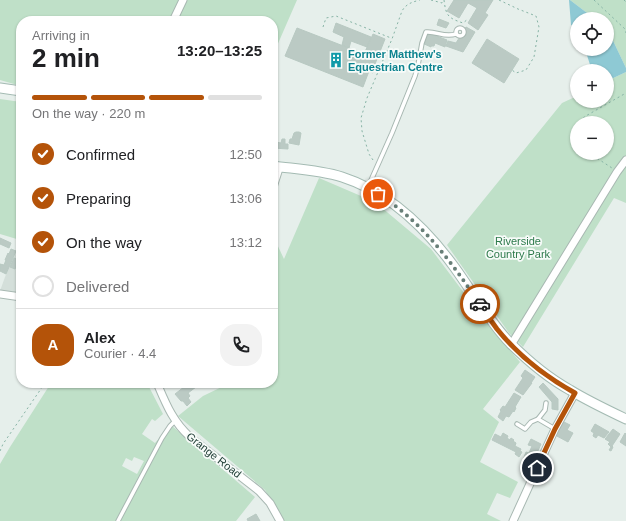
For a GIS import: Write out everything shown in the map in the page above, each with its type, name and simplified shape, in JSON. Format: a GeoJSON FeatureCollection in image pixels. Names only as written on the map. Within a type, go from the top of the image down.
{"type":"FeatureCollection","features":[{"type":"Feature","properties":{"kind":"main road"},"geometry":{"type":"LineString","coordinates":[[0,88],[16,91]]}},
{"type":"Feature","properties":{"kind":"main road"},"geometry":{"type":"LineString","coordinates":[[278,166],[331,174],[353,181],[387,199],[399,208],[428,236],[455,269],[497,329],[511,344],[546,374],[575,393],[626,419]]}},
{"type":"Feature","properties":{"kind":"street"},"geometry":{"type":"LineString","coordinates":[[175,16],[183,0]]}},
{"type":"Feature","properties":{"kind":"street"},"geometry":{"type":"LineString","coordinates":[[511,344],[617,172],[626,160]]}},
{"type":"Feature","properties":{"kind":"street"},"geometry":{"type":"LineString","coordinates":[[0,294],[16,296]]}},
{"type":"Feature","properties":{"kind":"street","name":"Grange Road"},"geometry":{"type":"LineString","coordinates":[[159,388],[175,421],[190,437],[259,491],[270,503],[280,521]]}},
{"type":"Feature","properties":{"kind":"street"},"geometry":{"type":"LineString","coordinates":[[513,521],[555,429],[575,393]]}},
{"type":"Feature","properties":{"kind":"lane"},"geometry":{"type":"LineString","coordinates":[[368,188],[418,68],[422,43],[426,32],[447,36],[456,34]]}},
{"type":"Feature","properties":{"kind":"lane"},"geometry":{"type":"LineString","coordinates":[[517,424],[525,429],[531,422],[538,419],[545,410],[546,403]]}},
{"type":"Feature","properties":{"kind":"lane"},"geometry":{"type":"LineString","coordinates":[[538,419],[555,429]]}},
{"type":"Feature","properties":{"kind":"lane"},"geometry":{"type":"LineString","coordinates":[[118,521],[165,433],[175,421]]}},
{"type":"Feature","properties":{"kind":"path"},"geometry":{"type":"LineString","coordinates":[[378,164],[369,154],[361,129],[360,119],[403,9],[409,3],[420,0]]}},
{"type":"Feature","properties":{"kind":"path"},"geometry":{"type":"LineString","coordinates":[[431,0],[442,3],[444,0],[445,12],[453,20],[463,23],[468,19]]}},
{"type":"Feature","properties":{"kind":"path"},"geometry":{"type":"LineString","coordinates":[[499,0],[536,16],[539,27],[534,57],[526,70],[516,72],[512,70]]}},
{"type":"Feature","properties":{"kind":"path"},"geometry":{"type":"LineString","coordinates":[[594,0],[625,29],[626,33]]}},
{"type":"Feature","properties":{"kind":"path"},"geometry":{"type":"LineString","coordinates":[[323,27],[326,18],[336,16],[392,39]]}},
{"type":"Feature","properties":{"kind":"path"},"geometry":{"type":"LineString","coordinates":[[586,116],[626,93]]}},
{"type":"Feature","properties":{"kind":"path"},"geometry":{"type":"LineString","coordinates":[[599,160],[617,172]]}},
{"type":"Feature","properties":{"kind":"path"},"geometry":{"type":"LineString","coordinates":[[0,451],[11,432],[42,388]]}},
{"type":"Feature","properties":{"kind":"shaded area"},"geometry":{"type":"Polygon","coordinates":[[[16,250],[16,294],[0,291],[16,250]]]}},
{"type":"Feature","properties":{"kind":"green space"},"geometry":{"type":"Polygon","coordinates":[[[0,0],[180,0],[173,16],[16,16],[16,85],[0,80],[0,0]]]}},
{"type":"Feature","properties":{"kind":"green space"},"geometry":{"type":"Polygon","coordinates":[[[186,0],[297,0],[278,44],[278,16],[178,16],[186,0]]]}},
{"type":"Feature","properties":{"kind":"green space"},"geometry":{"type":"Polygon","coordinates":[[[570,0],[626,0],[626,68],[614,43],[614,12],[586,12],[570,0]]]}},
{"type":"Feature","properties":{"kind":"green space","name":"Riverside Country Park"},"geometry":{"type":"Polygon","coordinates":[[[626,72],[626,203],[614,198],[523,347],[509,333],[447,245],[562,103],[570,99],[570,108],[614,108],[614,78],[626,72]]]}},
{"type":"Feature","properties":{"kind":"green space"},"geometry":{"type":"Polygon","coordinates":[[[0,99],[16,101],[16,239],[0,234],[0,99]]]}},
{"type":"Feature","properties":{"kind":"green space"},"geometry":{"type":"Polygon","coordinates":[[[319,178],[375,202],[431,249],[486,322],[520,362],[483,409],[499,422],[480,462],[518,482],[510,498],[497,493],[487,514],[501,521],[282,521],[265,490],[178,416],[203,396],[220,388],[278,388],[278,246],[284,259],[319,178]]]}},
{"type":"Feature","properties":{"kind":"green space"},"geometry":{"type":"Polygon","coordinates":[[[48,388],[150,388],[163,414],[155,421],[152,419],[142,434],[155,443],[171,425],[255,497],[236,521],[0,521],[0,464],[48,388]],[[134,457],[132,461],[126,458],[122,466],[137,474],[144,461],[134,457]]]}},
{"type":"Feature","properties":{"kind":"water"},"geometry":{"type":"Polygon","coordinates":[[[569,0],[586,12],[570,12],[569,0]]]}},
{"type":"Feature","properties":{"kind":"water"},"geometry":{"type":"Polygon","coordinates":[[[614,43],[626,68],[626,72],[614,78],[614,64],[590,64],[587,56],[614,56],[614,43]]]}},
{"type":"Feature","properties":{"kind":"building"},"geometry":{"type":"Polygon","coordinates":[[[454,0],[493,0],[485,13],[488,15],[478,30],[468,23],[477,8],[468,3],[459,18],[447,11],[454,0]]]}},
{"type":"Feature","properties":{"kind":"building"},"geometry":{"type":"Polygon","coordinates":[[[439,19],[449,23],[446,28],[437,25],[439,19]]]}},
{"type":"Feature","properties":{"kind":"building"},"geometry":{"type":"Polygon","coordinates":[[[336,23],[371,37],[367,47],[351,41],[349,48],[342,45],[344,37],[333,32],[336,23]]]}},
{"type":"Feature","properties":{"kind":"building"},"geometry":{"type":"Polygon","coordinates":[[[466,27],[475,32],[463,52],[446,46],[448,41],[456,43],[466,27]]]}},
{"type":"Feature","properties":{"kind":"building","name":"Former Matthew's Equestrian Centre"},"geometry":{"type":"Polygon","coordinates":[[[297,28],[364,54],[373,34],[385,39],[373,73],[369,71],[363,87],[285,56],[297,28]]]}},
{"type":"Feature","properties":{"kind":"building"},"geometry":{"type":"Polygon","coordinates":[[[426,32],[447,40],[445,47],[435,43],[434,46],[431,47],[422,43],[426,32]]]}},
{"type":"Feature","properties":{"kind":"building"},"geometry":{"type":"Polygon","coordinates":[[[487,39],[519,59],[504,83],[472,63],[487,39]]]}},
{"type":"Feature","properties":{"kind":"building"},"geometry":{"type":"Polygon","coordinates":[[[294,133],[301,133],[299,145],[289,143],[290,139],[292,139],[294,133]]]}},
{"type":"Feature","properties":{"kind":"building"},"geometry":{"type":"Polygon","coordinates":[[[282,139],[285,139],[285,144],[288,144],[288,149],[278,148],[278,142],[281,143],[282,139]]]}},
{"type":"Feature","properties":{"kind":"building"},"geometry":{"type":"Polygon","coordinates":[[[0,238],[11,243],[9,248],[0,244],[0,238]]]}},
{"type":"Feature","properties":{"kind":"building"},"geometry":{"type":"Polygon","coordinates":[[[11,249],[16,251],[6,274],[0,271],[0,264],[4,265],[11,249]]]}},
{"type":"Feature","properties":{"kind":"building"},"geometry":{"type":"Polygon","coordinates":[[[14,258],[16,259],[15,269],[10,267],[14,258]]]}},
{"type":"Feature","properties":{"kind":"building"},"geometry":{"type":"Polygon","coordinates":[[[525,370],[535,377],[523,395],[515,390],[523,378],[521,376],[525,370]]]}},
{"type":"Feature","properties":{"kind":"building"},"geometry":{"type":"Polygon","coordinates":[[[543,383],[558,399],[558,410],[552,409],[552,402],[539,387],[543,383]]]}},
{"type":"Feature","properties":{"kind":"building"},"geometry":{"type":"Polygon","coordinates":[[[183,388],[195,388],[188,393],[190,396],[188,398],[191,402],[187,406],[175,394],[183,388]]]}},
{"type":"Feature","properties":{"kind":"building"},"geometry":{"type":"Polygon","coordinates":[[[514,393],[521,397],[515,407],[514,412],[513,411],[509,417],[506,416],[503,421],[498,417],[501,411],[500,410],[503,406],[505,407],[514,393]]]}},
{"type":"Feature","properties":{"kind":"building"},"geometry":{"type":"Polygon","coordinates":[[[562,421],[570,425],[567,430],[573,433],[568,442],[555,435],[562,421]]]}},
{"type":"Feature","properties":{"kind":"building"},"geometry":{"type":"Polygon","coordinates":[[[595,424],[609,432],[604,438],[598,435],[596,438],[593,436],[594,433],[591,431],[595,424]]]}},
{"type":"Feature","properties":{"kind":"building"},"geometry":{"type":"Polygon","coordinates":[[[613,429],[620,434],[612,446],[611,451],[609,450],[611,447],[608,444],[610,442],[605,439],[613,429]]]}},
{"type":"Feature","properties":{"kind":"building"},"geometry":{"type":"Polygon","coordinates":[[[503,433],[508,436],[507,438],[510,440],[511,438],[514,440],[513,441],[516,443],[515,446],[521,449],[520,451],[522,452],[519,457],[515,454],[516,452],[492,440],[495,434],[501,437],[503,433]]]}},
{"type":"Feature","properties":{"kind":"building"},"geometry":{"type":"Polygon","coordinates":[[[625,433],[626,434],[626,446],[620,442],[625,433]]]}},
{"type":"Feature","properties":{"kind":"building"},"geometry":{"type":"Polygon","coordinates":[[[531,439],[541,444],[532,464],[523,460],[526,452],[529,453],[532,446],[528,445],[531,439]]]}},
{"type":"Feature","properties":{"kind":"building"},"geometry":{"type":"Polygon","coordinates":[[[256,514],[260,521],[248,521],[247,519],[256,514]]]}},
{"type":"Feature","properties":{"kind":"way so far"},"geometry":{"type":"LineString","coordinates":[[378,194],[399,208],[418,225],[450,261],[480,304]]}},
{"type":"Feature","properties":{"kind":"place","name":"Former Matthew's Equestrian Centre"},"geometry":{"type":"Point","coordinates":[336,60]}},
{"type":"Feature","properties":{"kind":"route"},"geometry":{"type":"LineString","coordinates":[[480,304],[497,329],[511,344],[556,382],[575,393],[555,429],[537,468]]}}]}
